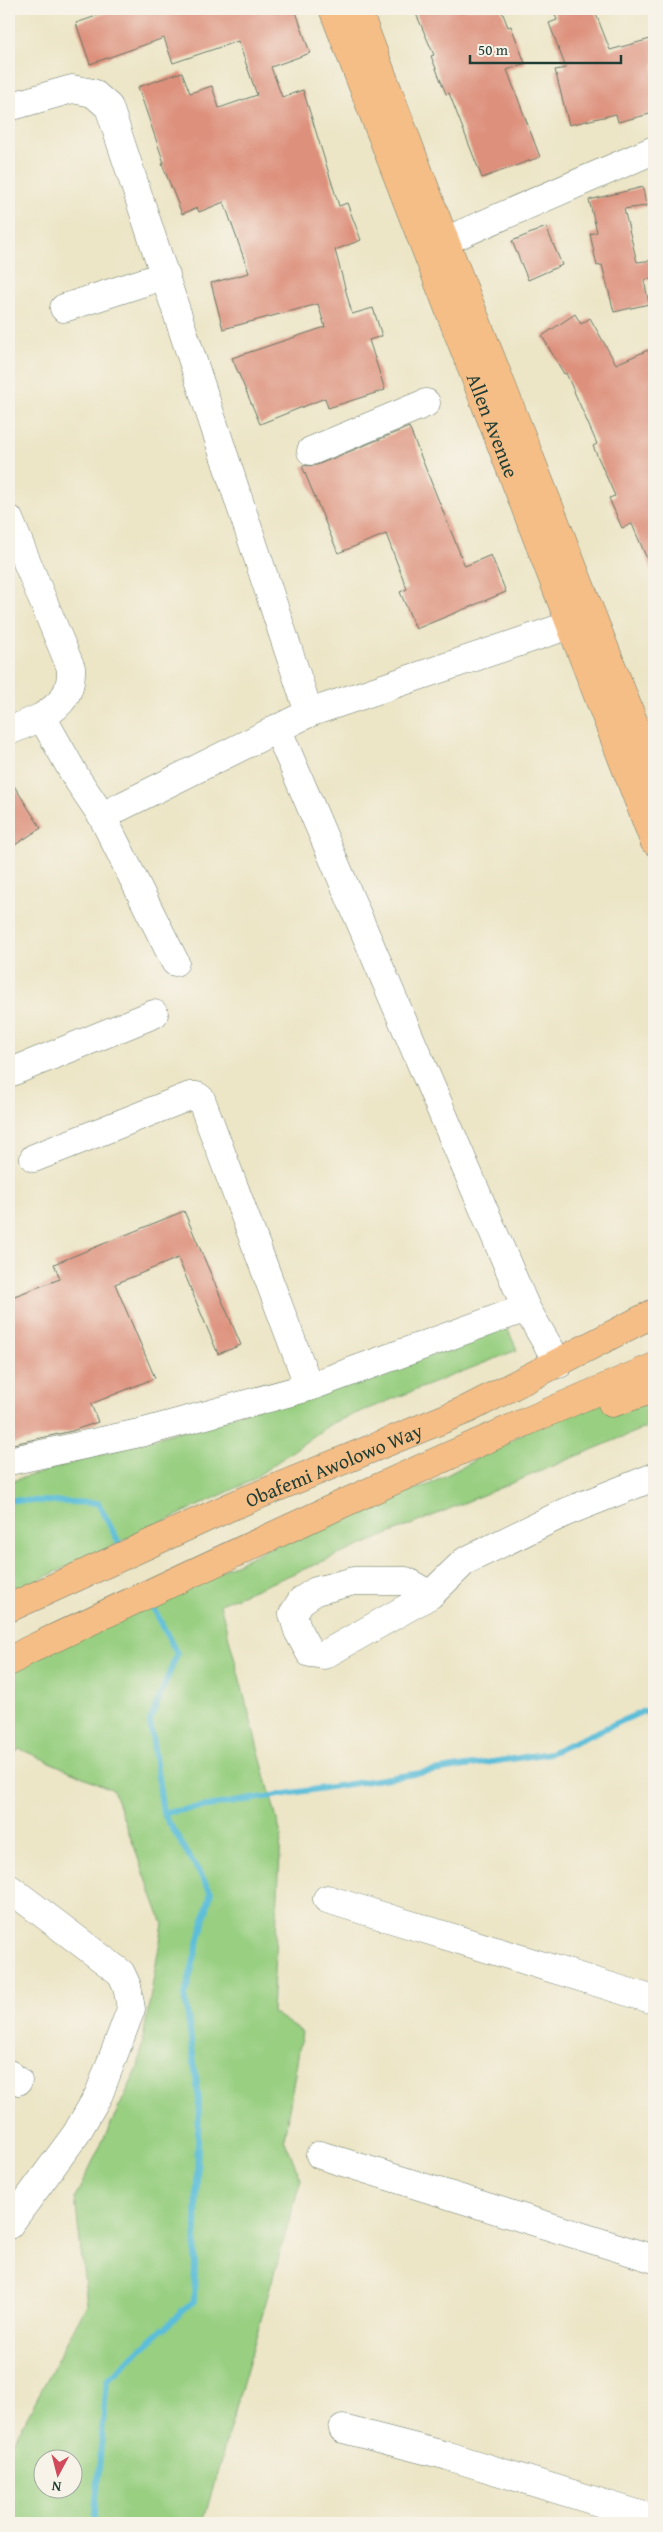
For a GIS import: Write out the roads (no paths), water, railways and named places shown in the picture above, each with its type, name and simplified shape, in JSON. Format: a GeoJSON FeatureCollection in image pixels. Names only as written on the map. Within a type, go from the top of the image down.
{"type":"FeatureCollection","features":[{"type":"Feature","properties":{"kind":"main road","name":"Allen Avenue"},"geometry":{"type":"LineString","coordinates":[[334,9],[654,841]]}},
{"type":"Feature","properties":{"kind":"main road","name":"Allen Avenue"},"geometry":{"type":"LineString","coordinates":[[357,9],[654,774]]}},
{"type":"Feature","properties":{"kind":"main road","name":"Obafemi Awolowo Way"},"geometry":{"type":"LineString","coordinates":[[9,1608],[232,1506],[468,1409],[654,1313]]}},
{"type":"Feature","properties":{"kind":"main road","name":"Obafemi Awolowo Way"},"geometry":{"type":"LineString","coordinates":[[18,1657],[250,1545],[342,1505],[410,1472],[654,1367]]}},
{"type":"Feature","properties":{"kind":"main road"},"geometry":{"type":"LineString","coordinates":[[410,1472],[654,1388]]}},
{"type":"Feature","properties":{"kind":"street"},"geometry":{"type":"LineString","coordinates":[[9,107],[72,89],[93,93],[109,107],[309,713]]}},
{"type":"Feature","properties":{"kind":"street"},"geometry":{"type":"LineString","coordinates":[[446,241],[654,150]]}},
{"type":"Feature","properties":{"kind":"street"},"geometry":{"type":"LineString","coordinates":[[64,308],[166,275]]}},
{"type":"Feature","properties":{"kind":"street"},"geometry":{"type":"LineString","coordinates":[[311,451],[426,402]]}},
{"type":"Feature","properties":{"kind":"street"},"geometry":{"type":"LineString","coordinates":[[9,519],[71,668],[72,682],[66,698],[55,709],[42,717],[9,731]]}},
{"type":"Feature","properties":{"kind":"street"},"geometry":{"type":"LineString","coordinates":[[102,816],[309,713],[570,625]]}},
{"type":"Feature","properties":{"kind":"street"},"geometry":{"type":"LineString","coordinates":[[42,717],[77,779],[102,816],[175,962]]}},
{"type":"Feature","properties":{"kind":"street"},"geometry":{"type":"LineString","coordinates":[[278,728],[526,1308],[558,1364]]}},
{"type":"Feature","properties":{"kind":"street"},"geometry":{"type":"LineString","coordinates":[[9,1073],[154,1014]]}},
{"type":"Feature","properties":{"kind":"street"},"geometry":{"type":"LineString","coordinates":[[34,1158],[190,1096],[197,1096],[201,1100],[309,1387]]}},
{"type":"Feature","properties":{"kind":"street"},"geometry":{"type":"LineString","coordinates":[[9,1461],[144,1432],[309,1387],[526,1308]]}},
{"type":"Feature","properties":{"kind":"street"},"geometry":{"type":"LineString","coordinates":[[430,1595],[465,1561],[566,1512],[654,1477]]}},
{"type":"Feature","properties":{"kind":"street"},"geometry":{"type":"LineString","coordinates":[[9,1888],[121,1973],[127,1986],[131,2009],[99,2094],[76,2134],[9,2224]]}},
{"type":"Feature","properties":{"kind":"street"},"geometry":{"type":"LineString","coordinates":[[327,1899],[654,2000]]}},
{"type":"Feature","properties":{"kind":"street"},"geometry":{"type":"LineString","coordinates":[[320,2155],[654,2259]]}},
{"type":"Feature","properties":{"kind":"street"},"geometry":{"type":"LineString","coordinates":[[343,2429],[448,2456],[654,2519]]}},
{"type":"Feature","properties":{"kind":"waterway"},"geometry":{"type":"LineString","coordinates":[[9,1500],[98,1503],[119,1543]]}},
{"type":"Feature","properties":{"kind":"waterway"},"geometry":{"type":"LineString","coordinates":[[94,2523],[107,2380],[194,2301],[199,2100],[185,1995],[211,1892],[163,1813],[150,1721],[177,1654],[149,1599]]}},
{"type":"Feature","properties":{"kind":"waterway"},"geometry":{"type":"LineString","coordinates":[[163,1813],[550,1753],[644,1711],[654,1713]]}}]}
